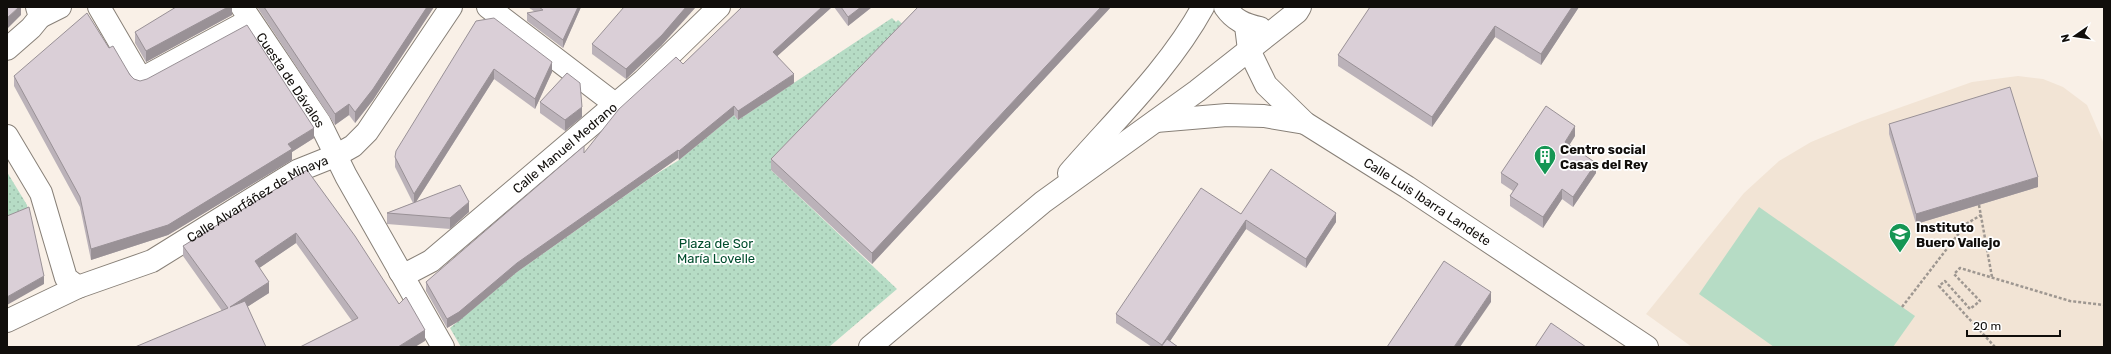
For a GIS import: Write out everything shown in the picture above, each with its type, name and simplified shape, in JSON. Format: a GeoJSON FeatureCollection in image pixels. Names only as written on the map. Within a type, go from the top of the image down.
{"type":"FeatureCollection","features":[{"type":"Feature","properties":{"kind":"street"},"geometry":{"type":"LineString","coordinates":[[7,49],[31,28],[38,12],[60,7]]}},
{"type":"Feature","properties":{"kind":"street"},"geometry":{"type":"LineString","coordinates":[[99,7],[141,79],[246,13]]}},
{"type":"Feature","properties":{"kind":"street","name":"Calle Alvarfáñez de Minaya"},"geometry":{"type":"LineString","coordinates":[[7,321],[78,287],[152,261],[297,171],[337,155],[353,146],[367,132],[451,7]]}},
{"type":"Feature","properties":{"kind":"street"},"geometry":{"type":"LineString","coordinates":[[488,7],[615,104]]}},
{"type":"Feature","properties":{"kind":"street","name":"Calle Manuel Medrano"},"geometry":{"type":"LineString","coordinates":[[400,272],[410,272],[431,261],[643,81],[719,7]]}},
{"type":"Feature","properties":{"kind":"street"},"geometry":{"type":"LineString","coordinates":[[1043,202],[1158,72],[1189,33],[1203,7]]}},
{"type":"Feature","properties":{"kind":"street"},"geometry":{"type":"LineString","coordinates":[[1225,7],[1231,15],[1246,26],[1264,29],[1282,24]]}},
{"type":"Feature","properties":{"kind":"street"},"geometry":{"type":"LineString","coordinates":[[870,347],[1043,202],[1155,121],[1249,50],[1297,12],[1300,7]]}},
{"type":"Feature","properties":{"kind":"street","name":"Cuesta de Dávalos"},"geometry":{"type":"LineString","coordinates":[[246,13],[320,123],[346,176],[443,347]]}},
{"type":"Feature","properties":{"kind":"street","name":"Calle Luis Ibarra Landete"},"geometry":{"type":"LineString","coordinates":[[1246,26],[1249,50],[1266,84],[1305,124],[1407,187],[1647,347]]}},
{"type":"Feature","properties":{"kind":"street"},"geometry":{"type":"LineString","coordinates":[[1155,121],[1227,115],[1264,116],[1305,124]]}},
{"type":"Feature","properties":{"kind":"street"},"geometry":{"type":"LineString","coordinates":[[7,136],[41,193],[66,278],[78,287]]}},
{"type":"Feature","properties":{"kind":"path"},"geometry":{"type":"LineString","coordinates":[[1979,205],[1992,277]]}},
{"type":"Feature","properties":{"kind":"path"},"geometry":{"type":"LineString","coordinates":[[1902,307],[1966,224],[1981,215]]}},
{"type":"Feature","properties":{"kind":"path"},"geometry":{"type":"LineString","coordinates":[[1995,347],[1939,286],[1945,280],[1970,309],[1980,301],[1954,274],[1960,268],[2070,301],[2104,305]]}},
{"type":"Feature","properties":{"kind":"shaded area","name":"Instituto Buero Vallejo"},"geometry":{"type":"Polygon","coordinates":[[[2018,76],[2043,79],[2063,87],[2087,105],[2104,144],[2104,347],[1692,347],[1646,314],[1744,193],[1779,161],[1811,142],[1862,121],[1972,82],[2018,76]]]}},
{"type":"Feature","properties":{"kind":"green space","name":"Plaza de Sor María Lovelle"},"geometry":{"type":"Polygon","coordinates":[[[892,18],[896,22],[898,20],[908,29],[771,170],[897,289],[829,347],[461,347],[450,328],[517,272],[650,178],[679,160],[734,115],[738,120],[892,18]]]}},
{"type":"Feature","properties":{"kind":"green space"},"geometry":{"type":"Polygon","coordinates":[[[7,172],[27,205],[29,215],[7,224],[7,172]]]}},
{"type":"Feature","properties":{"kind":"green space"},"geometry":{"type":"Polygon","coordinates":[[[1759,207],[1915,316],[1893,347],[1774,347],[1699,294],[1759,207]]]}},
{"type":"Feature","properties":{"kind":"building"},"geometry":{"type":"Polygon","coordinates":[[[7,7],[19,7],[7,18],[7,7]]]}},
{"type":"Feature","properties":{"kind":"building"},"geometry":{"type":"Polygon","coordinates":[[[176,7],[228,7],[146,51],[135,32],[176,7]]]}},
{"type":"Feature","properties":{"kind":"building"},"geometry":{"type":"Polygon","coordinates":[[[264,7],[427,7],[373,89],[355,112],[349,104],[335,114],[264,7]]]}},
{"type":"Feature","properties":{"kind":"building"},"geometry":{"type":"Polygon","coordinates":[[[539,7],[578,7],[563,40],[527,13],[543,10],[539,7]]]}},
{"type":"Feature","properties":{"kind":"building"},"geometry":{"type":"Polygon","coordinates":[[[624,7],[686,7],[662,35],[626,69],[592,44],[624,7]]]}},
{"type":"Feature","properties":{"kind":"building"},"geometry":{"type":"Polygon","coordinates":[[[742,7],[822,7],[773,52],[794,74],[738,111],[734,106],[679,151],[678,150],[517,263],[459,312],[447,319],[426,282],[584,146],[584,153],[619,109],[676,57],[683,64],[742,7]]]}},
{"type":"Feature","properties":{"kind":"building"},"geometry":{"type":"Polygon","coordinates":[[[841,7],[861,7],[848,17],[841,7]]]}},
{"type":"Feature","properties":{"kind":"building"},"geometry":{"type":"Polygon","coordinates":[[[918,7],[1101,7],[872,253],[771,159],[918,7]]]}},
{"type":"Feature","properties":{"kind":"building"},"geometry":{"type":"Polygon","coordinates":[[[1370,7],[1572,7],[1541,54],[1495,26],[1432,117],[1338,55],[1370,7]]]}},
{"type":"Feature","properties":{"kind":"building"},"geometry":{"type":"Polygon","coordinates":[[[87,13],[109,48],[113,46],[130,75],[134,79],[140,81],[147,79],[247,25],[314,128],[288,144],[292,149],[168,225],[91,249],[80,197],[14,76],[87,13]]]}},
{"type":"Feature","properties":{"kind":"building"},"geometry":{"type":"Polygon","coordinates":[[[494,18],[552,62],[535,99],[494,69],[414,194],[395,157],[396,151],[476,21],[494,18]]]}},
{"type":"Feature","properties":{"kind":"building"},"geometry":{"type":"Polygon","coordinates":[[[567,73],[580,83],[582,107],[565,120],[540,102],[567,73]]]}},
{"type":"Feature","properties":{"kind":"building"},"geometry":{"type":"Polygon","coordinates":[[[2010,87],[2038,177],[1916,214],[1889,124],[2010,87]]]}},
{"type":"Feature","properties":{"kind":"building","name":"Centro social Casas del Rey"},"geometry":{"type":"Polygon","coordinates":[[[1546,106],[1575,126],[1565,142],[1596,163],[1573,197],[1562,189],[1543,217],[1510,196],[1518,184],[1501,173],[1546,106]]]}},
{"type":"Feature","properties":{"kind":"building"},"geometry":{"type":"Polygon","coordinates":[[[1271,169],[1336,213],[1306,259],[1246,220],[1162,345],[1116,314],[1201,188],[1241,214],[1271,169]]]}},
{"type":"Feature","properties":{"kind":"building"},"geometry":{"type":"Polygon","coordinates":[[[307,170],[355,236],[399,304],[406,297],[425,330],[398,347],[300,347],[358,318],[296,233],[255,261],[269,282],[230,307],[245,301],[266,347],[135,347],[228,308],[183,246],[307,170]]]}},
{"type":"Feature","properties":{"kind":"building"},"geometry":{"type":"Polygon","coordinates":[[[460,185],[469,202],[450,218],[387,213],[460,185]]]}},
{"type":"Feature","properties":{"kind":"building"},"geometry":{"type":"Polygon","coordinates":[[[29,207],[44,276],[7,297],[7,216],[29,207]]]}},
{"type":"Feature","properties":{"kind":"building"},"geometry":{"type":"Polygon","coordinates":[[[1444,261],[1491,292],[1454,347],[1387,347],[1444,261]]]}},
{"type":"Feature","properties":{"kind":"building"},"geometry":{"type":"Polygon","coordinates":[[[1551,323],[1586,347],[1535,347],[1551,323]]]}},
{"type":"Feature","properties":{"kind":"building"},"geometry":{"type":"Polygon","coordinates":[[[1167,339],[1178,347],[1161,347],[1167,339]]]}},
{"type":"Feature","properties":{"kind":"place","name":"Centro social Casas del Rey"},"geometry":{"type":"Point","coordinates":[1545,176]}},
{"type":"Feature","properties":{"kind":"place","name":"Instituto Buero Vallejo"},"geometry":{"type":"Point","coordinates":[1900,254]}}]}
